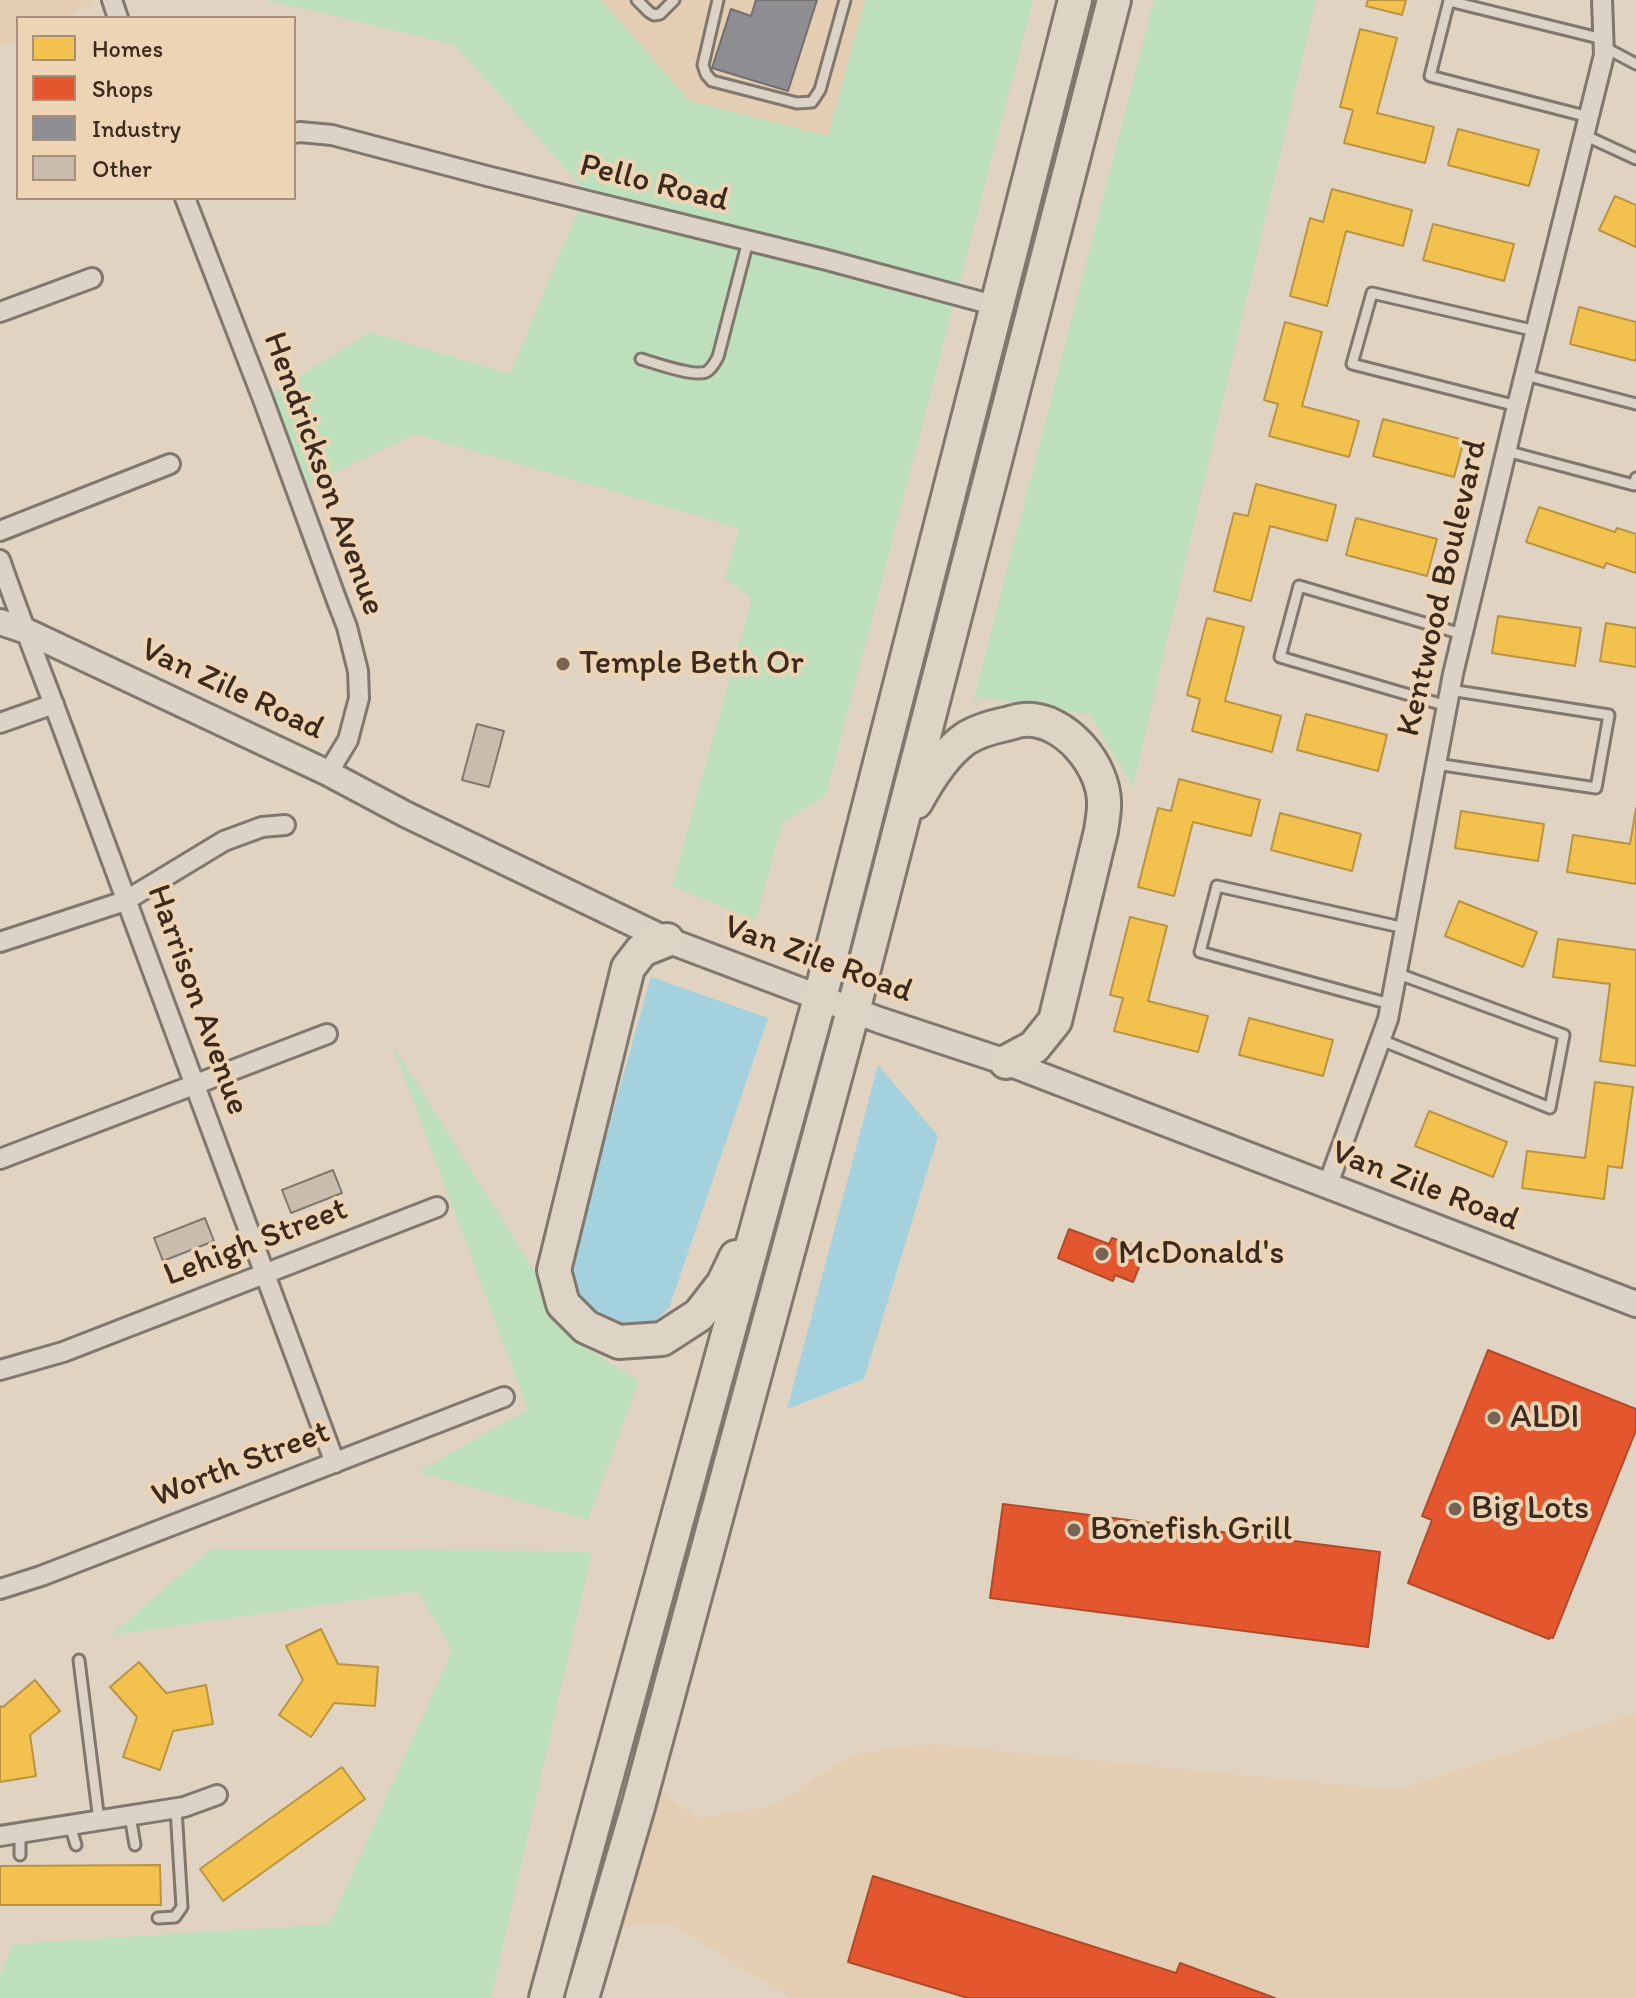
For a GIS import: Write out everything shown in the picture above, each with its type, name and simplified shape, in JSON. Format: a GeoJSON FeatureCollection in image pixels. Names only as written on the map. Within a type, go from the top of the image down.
{"type":"FeatureCollection","features":[{"type":"Feature","properties":{"kind":"highway"},"geometry":{"type":"LineString","coordinates":[[546,1998],[820,998],[1075,0]]}},
{"type":"Feature","properties":{"kind":"highway"},"geometry":{"type":"LineString","coordinates":[[582,1998],[638,1807],[853,1011],[1114,0]]}},
{"type":"Feature","properties":{"kind":"highway"},"geometry":{"type":"LineString","coordinates":[[898,836],[929,778],[966,739],[991,727],[1026,720],[1046,724],[1069,736],[1088,756],[1099,777],[1105,804],[1101,831],[1055,1021],[1034,1047],[1006,1062]]}},
{"type":"Feature","properties":{"kind":"highway"},"geometry":{"type":"LineString","coordinates":[[667,940],[642,950],[628,968],[554,1270],[563,1304],[586,1327],[619,1342],[662,1339],[699,1315],[723,1284],[766,1197]]}},
{"type":"Feature","properties":{"kind":"street","name":"Kentwood Boulevard"},"geometry":{"type":"LineString","coordinates":[[1327,1187],[1381,1040],[1390,1004],[1462,634],[1604,55],[1602,0]]}},
{"type":"Feature","properties":{"kind":"street","name":"Pello Road"},"geometry":{"type":"LineString","coordinates":[[296,133],[332,135],[997,306]]}},
{"type":"Feature","properties":{"kind":"street","name":"Hendrickson Avenue"},"geometry":{"type":"LineString","coordinates":[[186,200],[347,627],[358,671],[359,698],[348,740],[328,773]]}},
{"type":"Feature","properties":{"kind":"street"},"geometry":{"type":"LineString","coordinates":[[0,312],[92,278]]}},
{"type":"Feature","properties":{"kind":"street"},"geometry":{"type":"LineString","coordinates":[[0,531],[170,464]]}},
{"type":"Feature","properties":{"kind":"street","name":"Harrison Avenue"},"geometry":{"type":"LineString","coordinates":[[0,560],[335,1463]]}},
{"type":"Feature","properties":{"kind":"street","name":"Van Zile Road"},"geometry":{"type":"LineString","coordinates":[[0,622],[24,630],[328,773],[405,814],[667,940],[853,1011],[1006,1062],[1636,1304]]}},
{"type":"Feature","properties":{"kind":"street"},"geometry":{"type":"LineString","coordinates":[[0,723],[54,704]]}},
{"type":"Feature","properties":{"kind":"street"},"geometry":{"type":"LineString","coordinates":[[0,942],[125,901],[224,841],[262,827],[285,825]]}},
{"type":"Feature","properties":{"kind":"street"},"geometry":{"type":"LineString","coordinates":[[0,1159],[327,1034]]}},
{"type":"Feature","properties":{"kind":"street","name":"Lehigh Street"},"geometry":{"type":"LineString","coordinates":[[0,1370],[98,1339],[437,1207]]}},
{"type":"Feature","properties":{"kind":"street","name":"Worth Street"},"geometry":{"type":"LineString","coordinates":[[0,1589],[41,1576],[504,1397]]}},
{"type":"Feature","properties":{"kind":"street"},"geometry":{"type":"LineString","coordinates":[[0,1836],[176,1809],[217,1795]]}},
{"type":"Feature","properties":{"kind":"lane"},"geometry":{"type":"LineString","coordinates":[[637,0],[654,15],[660,14],[674,0]]}},
{"type":"Feature","properties":{"kind":"lane"},"geometry":{"type":"LineString","coordinates":[[718,0],[703,65],[706,74],[712,81],[797,103],[812,102],[820,90],[845,0]]}},
{"type":"Feature","properties":{"kind":"lane"},"geometry":{"type":"LineString","coordinates":[[1636,64],[1604,43],[1449,1],[1430,76],[1587,126],[1636,159]]}},
{"type":"Feature","properties":{"kind":"lane"},"geometry":{"type":"LineString","coordinates":[[641,359],[694,373],[705,372],[713,366],[748,241]]}},
{"type":"Feature","properties":{"kind":"lane"},"geometry":{"type":"LineString","coordinates":[[1517,406],[1352,364],[1372,293],[1537,331]]}},
{"type":"Feature","properties":{"kind":"lane"},"geometry":{"type":"LineString","coordinates":[[1525,375],[1636,404]]}},
{"type":"Feature","properties":{"kind":"lane"},"geometry":{"type":"LineString","coordinates":[[1506,451],[1634,485],[1636,478]]}},
{"type":"Feature","properties":{"kind":"lane"},"geometry":{"type":"LineString","coordinates":[[1436,764],[1596,788],[1609,715],[1448,698],[1280,657],[1299,586],[1462,634]]}},
{"type":"Feature","properties":{"kind":"lane"},"geometry":{"type":"LineString","coordinates":[[1390,1004],[1200,952],[1217,886],[1405,928]]}},
{"type":"Feature","properties":{"kind":"lane"},"geometry":{"type":"LineString","coordinates":[[1381,1040],[1550,1108],[1564,1035],[1396,973]]}},
{"type":"Feature","properties":{"kind":"lane"},"geometry":{"type":"LineString","coordinates":[[79,1660],[99,1821]]}},
{"type":"Feature","properties":{"kind":"lane"},"geometry":{"type":"LineString","coordinates":[[158,1918],[175,1917],[182,1907],[176,1809]]}},
{"type":"Feature","properties":{"kind":"lane"},"geometry":{"type":"LineString","coordinates":[[130,1816],[135,1845]]}},
{"type":"Feature","properties":{"kind":"lane"},"geometry":{"type":"LineString","coordinates":[[70,1825],[76,1845]]}},
{"type":"Feature","properties":{"kind":"lane"},"geometry":{"type":"LineString","coordinates":[[20,1832],[20,1855]]}},
{"type":"Feature","properties":{"kind":"shaded area"},"geometry":{"type":"Polygon","coordinates":[[[0,0],[95,0],[72,16],[16,16],[16,43],[0,47],[0,0]]]}},
{"type":"Feature","properties":{"kind":"shaded area"},"geometry":{"type":"Polygon","coordinates":[[[601,0],[865,0],[829,136],[690,101],[601,0]]]}},
{"type":"Feature","properties":{"kind":"shaded area"},"geometry":{"type":"Polygon","coordinates":[[[1636,1713],[1636,1998],[791,1998],[671,1924],[619,1927],[656,1789],[697,1818],[773,1806],[854,1754],[930,1744],[1397,1790],[1636,1713]]]}},
{"type":"Feature","properties":{"kind":"green space"},"geometry":{"type":"Polygon","coordinates":[[[267,0],[601,0],[690,101],[828,136],[865,0],[1033,0],[826,795],[782,823],[756,920],[672,886],[752,598],[725,579],[739,528],[415,434],[302,488],[267,396],[370,332],[510,374],[586,191],[455,45],[267,0]]]}},
{"type":"Feature","properties":{"kind":"green space"},"geometry":{"type":"Polygon","coordinates":[[[1154,0],[1316,0],[1133,787],[1090,715],[981,697],[973,702],[1154,0]]]}},
{"type":"Feature","properties":{"kind":"green space"},"geometry":{"type":"Polygon","coordinates":[[[392,1044],[581,1345],[639,1381],[588,1520],[418,1472],[528,1409],[392,1044]]]}},
{"type":"Feature","properties":{"kind":"green space"},"geometry":{"type":"Polygon","coordinates":[[[211,1549],[592,1551],[491,1998],[0,1998],[0,1975],[13,1944],[330,1924],[452,1651],[419,1591],[111,1635],[211,1549]]]}},
{"type":"Feature","properties":{"kind":"water"},"geometry":{"type":"Polygon","coordinates":[[[651,977],[768,1018],[669,1308],[656,1320],[625,1328],[593,1312],[573,1292],[569,1266],[651,977]]]}},
{"type":"Feature","properties":{"kind":"water"},"geometry":{"type":"Polygon","coordinates":[[[878,1065],[938,1136],[864,1379],[787,1409],[878,1065]]]}},
{"type":"Feature","properties":{"kind":"building: Homes"},"geometry":{"type":"Polygon","coordinates":[[[1368,0],[1406,0],[1402,15],[1366,6],[1368,0]]]}},
{"type":"Feature","properties":{"kind":"building: Homes"},"geometry":{"type":"Polygon","coordinates":[[[1360,29],[1397,38],[1377,113],[1434,127],[1425,163],[1344,143],[1353,110],[1340,107],[1360,29]]]}},
{"type":"Feature","properties":{"kind":"building: Homes"},"geometry":{"type":"Polygon","coordinates":[[[1458,129],[1539,150],[1529,186],[1448,165],[1458,129]]]}},
{"type":"Feature","properties":{"kind":"building: Homes"},"geometry":{"type":"Polygon","coordinates":[[[1332,189],[1412,210],[1403,246],[1346,231],[1327,306],[1290,296],[1310,218],[1323,222],[1332,189]]]}},
{"type":"Feature","properties":{"kind":"building: Homes"},"geometry":{"type":"Polygon","coordinates":[[[1615,196],[1636,205],[1636,247],[1599,230],[1615,196]]]}},
{"type":"Feature","properties":{"kind":"building: Homes"},"geometry":{"type":"Polygon","coordinates":[[[1433,224],[1514,244],[1504,281],[1423,260],[1433,224]]]}},
{"type":"Feature","properties":{"kind":"building: Homes"},"geometry":{"type":"Polygon","coordinates":[[[1579,307],[1636,322],[1636,361],[1570,344],[1579,307]]]}},
{"type":"Feature","properties":{"kind":"building: Homes"},"geometry":{"type":"Polygon","coordinates":[[[1285,322],[1322,332],[1302,406],[1359,421],[1349,457],[1269,436],[1278,404],[1264,400],[1285,322]]]}},
{"type":"Feature","properties":{"kind":"building: Homes"},"geometry":{"type":"Polygon","coordinates":[[[1383,419],[1464,440],[1454,477],[1373,456],[1383,419]]]}},
{"type":"Feature","properties":{"kind":"building: Homes"},"geometry":{"type":"Polygon","coordinates":[[[1256,484],[1336,505],[1327,541],[1270,526],[1251,601],[1214,591],[1234,513],[1248,516],[1256,484]]]}},
{"type":"Feature","properties":{"kind":"building: Homes"},"geometry":{"type":"Polygon","coordinates":[[[1539,507],[1615,532],[1617,528],[1636,534],[1636,573],[1606,563],[1604,568],[1526,542],[1539,507]]]}},
{"type":"Feature","properties":{"kind":"building: Homes"},"geometry":{"type":"Polygon","coordinates":[[[1356,518],[1437,539],[1427,576],[1346,555],[1356,518]]]}},
{"type":"Feature","properties":{"kind":"building: Homes"},"geometry":{"type":"Polygon","coordinates":[[[1498,616],[1581,628],[1575,666],[1492,653],[1498,616]]]}},
{"type":"Feature","properties":{"kind":"building: Homes"},"geometry":{"type":"Polygon","coordinates":[[[1207,618],[1244,627],[1225,701],[1281,716],[1272,752],[1192,731],[1200,699],[1187,695],[1207,618]]]}},
{"type":"Feature","properties":{"kind":"building: Homes"},"geometry":{"type":"Polygon","coordinates":[[[1606,623],[1636,628],[1636,667],[1600,661],[1606,623]]]}},
{"type":"Feature","properties":{"kind":"building: Homes"},"geometry":{"type":"Polygon","coordinates":[[[1306,714],[1387,735],[1378,771],[1297,750],[1306,714]]]}},
{"type":"Feature","properties":{"kind":"building: Homes"},"geometry":{"type":"Polygon","coordinates":[[[1179,779],[1260,800],[1251,836],[1193,822],[1174,896],[1138,887],[1158,808],[1171,811],[1179,779]]]}},
{"type":"Feature","properties":{"kind":"building: Homes"},"geometry":{"type":"Polygon","coordinates":[[[1636,808],[1636,884],[1567,872],[1573,835],[1630,844],[1636,808]]]}},
{"type":"Feature","properties":{"kind":"building: Homes"},"geometry":{"type":"Polygon","coordinates":[[[1461,811],[1544,824],[1538,861],[1455,848],[1461,811]]]}},
{"type":"Feature","properties":{"kind":"building: Homes"},"geometry":{"type":"Polygon","coordinates":[[[1280,813],[1361,834],[1352,871],[1271,850],[1280,813]]]}},
{"type":"Feature","properties":{"kind":"building: Homes"},"geometry":{"type":"Polygon","coordinates":[[[1459,901],[1537,932],[1523,967],[1445,936],[1459,901]]]}},
{"type":"Feature","properties":{"kind":"building: Homes"},"geometry":{"type":"Polygon","coordinates":[[[1130,917],[1167,926],[1148,1001],[1208,1016],[1198,1052],[1114,1031],[1123,998],[1110,995],[1130,917]]]}},
{"type":"Feature","properties":{"kind":"building: Homes"},"geometry":{"type":"Polygon","coordinates":[[[1558,939],[1636,950],[1636,1066],[1600,1061],[1610,984],[1553,977],[1558,939]]]}},
{"type":"Feature","properties":{"kind":"building: Homes"},"geometry":{"type":"Polygon","coordinates":[[[1249,1018],[1333,1040],[1323,1076],[1239,1055],[1249,1018]]]}},
{"type":"Feature","properties":{"kind":"building: Homes"},"geometry":{"type":"Polygon","coordinates":[[[1595,1082],[1633,1087],[1622,1168],[1608,1166],[1604,1199],[1522,1188],[1527,1151],[1585,1158],[1595,1082]]]}},
{"type":"Feature","properties":{"kind":"building: Homes"},"geometry":{"type":"Polygon","coordinates":[[[1429,1111],[1507,1142],[1493,1177],[1415,1146],[1429,1111]]]}},
{"type":"Feature","properties":{"kind":"building: Homes"},"geometry":{"type":"Polygon","coordinates":[[[321,1629],[338,1664],[378,1667],[375,1706],[334,1703],[311,1737],[279,1715],[303,1680],[286,1646],[321,1629]]]}},
{"type":"Feature","properties":{"kind":"building: Homes"},"geometry":{"type":"Polygon","coordinates":[[[139,1662],[166,1693],[206,1685],[213,1724],[173,1731],[160,1770],[123,1757],[137,1717],[110,1687],[139,1662]]]}},
{"type":"Feature","properties":{"kind":"building: Homes"},"geometry":{"type":"Polygon","coordinates":[[[35,1680],[60,1711],[30,1735],[36,1776],[0,1782],[0,1706],[3,1707],[35,1680]]]}},
{"type":"Feature","properties":{"kind":"building: Homes"},"geometry":{"type":"Polygon","coordinates":[[[342,1767],[365,1799],[223,1901],[200,1869],[342,1767]]]}},
{"type":"Feature","properties":{"kind":"building: Homes"},"geometry":{"type":"Polygon","coordinates":[[[160,1865],[161,1905],[0,1905],[0,1866],[160,1865]]]}},
{"type":"Feature","properties":{"kind":"building: Shops","name":"McDonald's"},"geometry":{"type":"Polygon","coordinates":[[[1069,1229],[1109,1244],[1112,1238],[1146,1250],[1133,1282],[1115,1275],[1113,1281],[1058,1258],[1069,1229]]]}},
{"type":"Feature","properties":{"kind":"building: Shops"},"geometry":{"type":"Polygon","coordinates":[[[1488,1350],[1636,1409],[1636,1430],[1553,1638],[1549,1639],[1408,1583],[1432,1520],[1422,1516],[1488,1350]]]}},
{"type":"Feature","properties":{"kind":"building: Shops"},"geometry":{"type":"Polygon","coordinates":[[[1003,1504],[1380,1552],[1368,1647],[990,1598],[1003,1504]]]}},
{"type":"Feature","properties":{"kind":"building: Shops"},"geometry":{"type":"Polygon","coordinates":[[[873,1876],[1176,1973],[1180,1963],[1275,1998],[968,1998],[848,1962],[873,1876]]]}},
{"type":"Feature","properties":{"kind":"building: Industry"},"geometry":{"type":"Polygon","coordinates":[[[756,0],[817,0],[788,91],[712,68],[731,9],[751,16],[756,0]]]}},
{"type":"Feature","properties":{"kind":"building: Other"},"geometry":{"type":"Polygon","coordinates":[[[477,724],[504,731],[489,787],[462,780],[477,724]]]}},
{"type":"Feature","properties":{"kind":"building: Other"},"geometry":{"type":"Polygon","coordinates":[[[333,1170],[342,1193],[291,1213],[282,1190],[333,1170]]]}},
{"type":"Feature","properties":{"kind":"building: Other"},"geometry":{"type":"Polygon","coordinates":[[[205,1218],[214,1241],[163,1261],[154,1238],[205,1218]]]}},
{"type":"Feature","properties":{"kind":"place","name":"Temple Beth Or"},"geometry":{"type":"Point","coordinates":[563,664]}},
{"type":"Feature","properties":{"kind":"place","name":"McDonald's"},"geometry":{"type":"Point","coordinates":[1102,1254]}},
{"type":"Feature","properties":{"kind":"place","name":"ALDI"},"geometry":{"type":"Point","coordinates":[1494,1418]}},
{"type":"Feature","properties":{"kind":"place","name":"Big Lots"},"geometry":{"type":"Point","coordinates":[1455,1509]}},
{"type":"Feature","properties":{"kind":"place","name":"Bonefish Grill"},"geometry":{"type":"Point","coordinates":[1074,1530]}}]}
